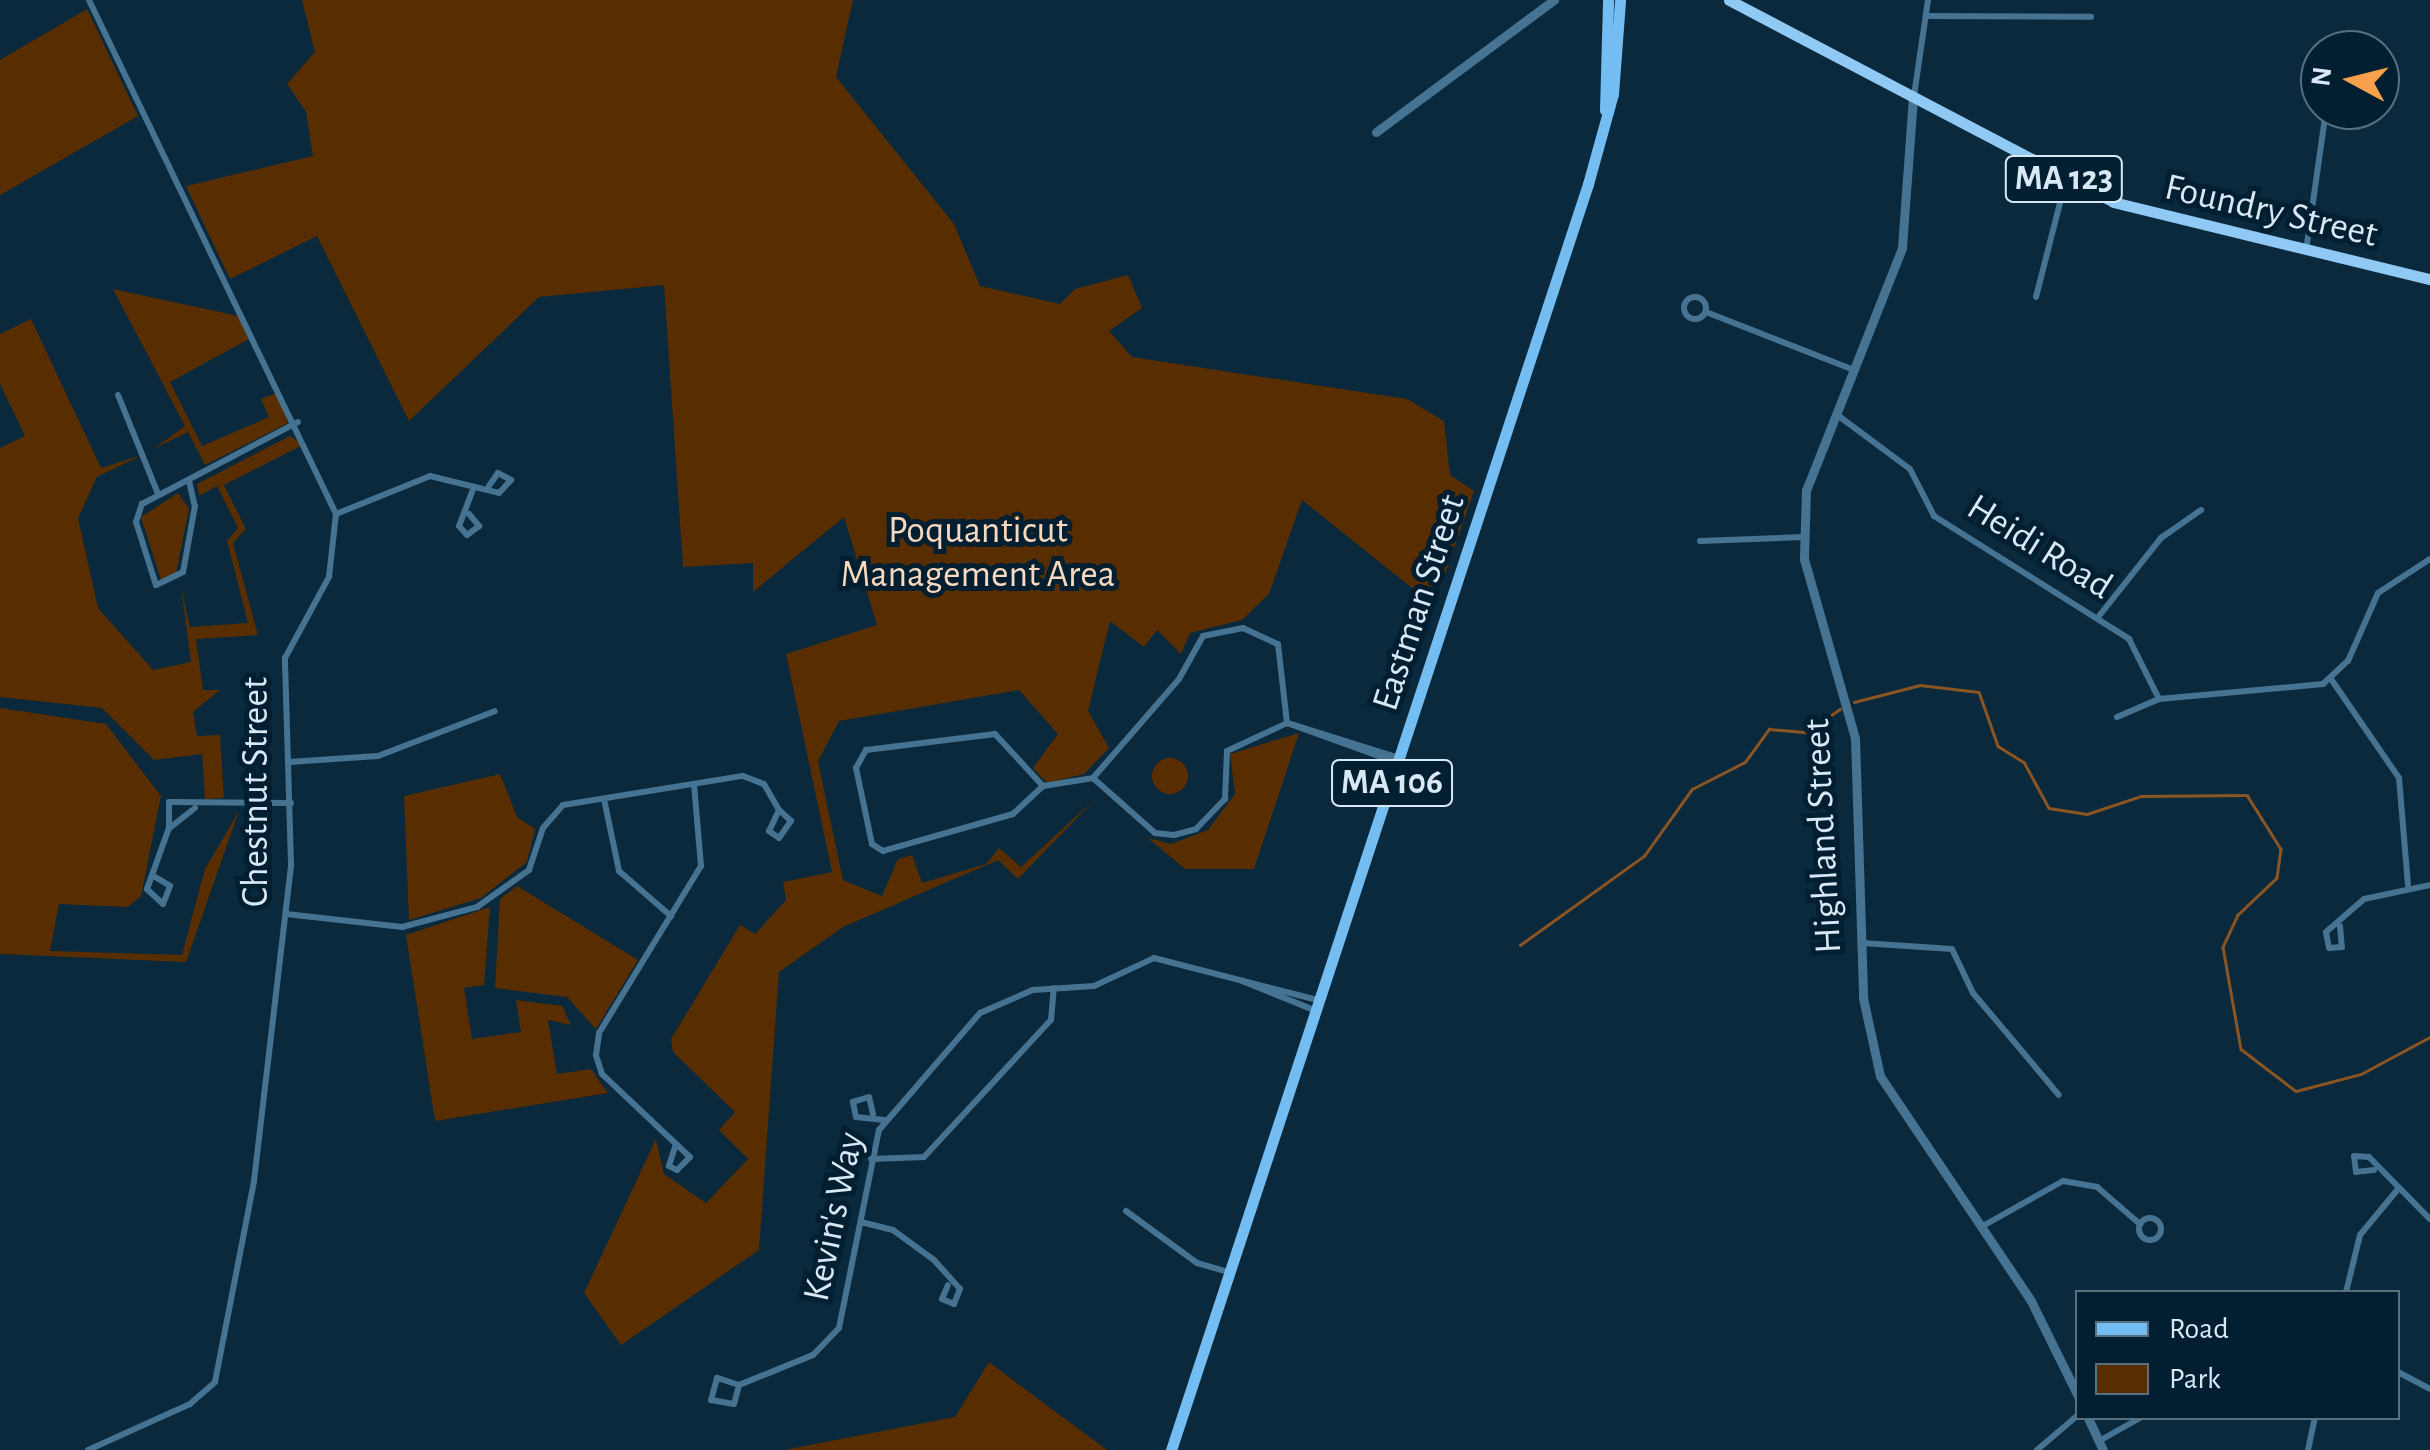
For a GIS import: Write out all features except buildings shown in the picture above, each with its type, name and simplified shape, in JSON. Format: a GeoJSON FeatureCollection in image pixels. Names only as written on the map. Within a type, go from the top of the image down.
{"type":"FeatureCollection","features":[{"type":"Feature","properties":{"kind":"highway","name":"Foundry Street"},"geometry":{"type":"LineString","coordinates":[[1729,0],[2066,180],[2167,221],[2430,279]]}},
{"type":"Feature","properties":{"kind":"main road","name":"Eastman Street"},"geometry":{"type":"LineString","coordinates":[[1606,114],[1608,0]]}},
{"type":"Feature","properties":{"kind":"main road","name":"Eastman Street"},"geometry":{"type":"LineString","coordinates":[[1170,1450],[1399,761],[1606,114],[1620,0]]}},
{"type":"Feature","properties":{"kind":"street","name":"Chestnut Street"},"geometry":{"type":"LineString","coordinates":[[88,1450],[190,1404],[215,1382],[254,1181],[286,914],[290,802],[285,658],[329,577],[336,514],[298,422],[89,0]]}},
{"type":"Feature","properties":{"kind":"street"},"geometry":{"type":"LineString","coordinates":[[1376,132],[1554,0]]}},
{"type":"Feature","properties":{"kind":"street","name":"Highland Street"},"geometry":{"type":"LineString","coordinates":[[1928,0],[1914,97],[1902,248],[1806,490],[1802,538],[1852,724],[1864,1017],[1880,1076],[1981,1227],[2075,1391]]}},
{"type":"Feature","properties":{"kind":"street"},"geometry":{"type":"LineString","coordinates":[[1926,16],[2090,16]]}},
{"type":"Feature","properties":{"kind":"street"},"geometry":{"type":"LineString","coordinates":[[2306,252],[2323,130]]}},
{"type":"Feature","properties":{"kind":"street"},"geometry":{"type":"LineString","coordinates":[[2036,296],[2066,180]]}},
{"type":"Feature","properties":{"kind":"street"},"geometry":{"type":"LineString","coordinates":[[1706,312],[1854,370]]}},
{"type":"Feature","properties":{"kind":"street"},"geometry":{"type":"LineString","coordinates":[[118,394],[158,494]]}},
{"type":"Feature","properties":{"kind":"street","name":"Heidi Road"},"geometry":{"type":"LineString","coordinates":[[1836,414],[1910,469],[1934,516],[2099,616],[2139,651],[2159,699]]}},
{"type":"Feature","properties":{"kind":"street"},"geometry":{"type":"LineString","coordinates":[[189,481],[186,561],[167,586],[148,576],[136,522],[158,494],[298,422]]}},
{"type":"Feature","properties":{"kind":"street"},"geometry":{"type":"LineString","coordinates":[[336,514],[430,476],[473,489],[489,486]]}},
{"type":"Feature","properties":{"kind":"street"},"geometry":{"type":"LineString","coordinates":[[469,514],[473,489]]}},
{"type":"Feature","properties":{"kind":"street"},"geometry":{"type":"LineString","coordinates":[[2099,616],[2161,538],[2201,510]]}},
{"type":"Feature","properties":{"kind":"street"},"geometry":{"type":"LineString","coordinates":[[1700,541],[1802,538]]}},
{"type":"Feature","properties":{"kind":"street"},"geometry":{"type":"LineString","coordinates":[[2332,679],[2378,592],[2430,559]]}},
{"type":"Feature","properties":{"kind":"street"},"geometry":{"type":"LineString","coordinates":[[1043,786],[995,734],[866,750],[856,768],[872,844],[882,851],[1013,814],[1043,786],[1092,778],[1179,679],[1203,636],[1243,628],[1278,644],[1287,722]]}},
{"type":"Feature","properties":{"kind":"street"},"geometry":{"type":"LineString","coordinates":[[2117,717],[2159,699],[2332,679]]}},
{"type":"Feature","properties":{"kind":"street"},"geometry":{"type":"LineString","coordinates":[[2332,679],[2398,778],[2408,884]]}},
{"type":"Feature","properties":{"kind":"street"},"geometry":{"type":"LineString","coordinates":[[289,762],[378,756],[495,711]]}},
{"type":"Feature","properties":{"kind":"street"},"geometry":{"type":"LineString","coordinates":[[1092,778],[1155,833],[1174,835],[1196,828],[1225,799],[1226,751],[1287,722],[1399,761]]}},
{"type":"Feature","properties":{"kind":"street"},"geometry":{"type":"LineString","coordinates":[[286,914],[402,926],[476,907],[529,870],[542,828],[563,805],[744,776],[764,784],[779,810]]}},
{"type":"Feature","properties":{"kind":"street"},"geometry":{"type":"LineString","coordinates":[[676,1144],[602,1074],[596,1056],[599,1034],[701,866],[694,784]]}},
{"type":"Feature","properties":{"kind":"street"},"geometry":{"type":"LineString","coordinates":[[604,799],[619,871],[670,916]]}},
{"type":"Feature","properties":{"kind":"street"},"geometry":{"type":"LineString","coordinates":[[152,875],[170,886],[163,904],[148,897],[152,875],[169,828],[169,802],[194,808],[290,802]]}},
{"type":"Feature","properties":{"kind":"street"},"geometry":{"type":"LineString","coordinates":[[169,828],[194,808]]}},
{"type":"Feature","properties":{"kind":"street"},"geometry":{"type":"LineString","coordinates":[[2340,926],[2364,899],[2408,884],[2430,885]]}},
{"type":"Feature","properties":{"kind":"street"},"geometry":{"type":"LineString","coordinates":[[1862,943],[1952,949],[1973,993],[2059,1096]]}},
{"type":"Feature","properties":{"kind":"street","name":"Kevin's Way"},"geometry":{"type":"LineString","coordinates":[[739,1386],[717,1378],[711,1400],[734,1404],[739,1386],[832,1337],[871,1159],[884,1120],[971,1019],[1012,996],[1094,986],[1154,958],[1242,980],[1316,1005]]}},
{"type":"Feature","properties":{"kind":"street"},"geometry":{"type":"LineString","coordinates":[[871,1159],[924,1157],[1052,1020],[1054,988]]}},
{"type":"Feature","properties":{"kind":"street"},"geometry":{"type":"LineString","coordinates":[[874,1114],[884,1120]]}},
{"type":"Feature","properties":{"kind":"street"},"geometry":{"type":"LineString","coordinates":[[2374,1170],[2430,1219]]}},
{"type":"Feature","properties":{"kind":"street"},"geometry":{"type":"LineString","coordinates":[[1981,1227],[2063,1181],[2097,1187],[2140,1224]]}},
{"type":"Feature","properties":{"kind":"street"},"geometry":{"type":"LineString","coordinates":[[2346,1290],[2360,1235],[2398,1189]]}},
{"type":"Feature","properties":{"kind":"street"},"geometry":{"type":"LineString","coordinates":[[1126,1211],[1198,1264],[1230,1273]]}},
{"type":"Feature","properties":{"kind":"street"},"geometry":{"type":"LineString","coordinates":[[860,1222],[907,1239],[948,1285]]}},
{"type":"Feature","properties":{"kind":"street"},"geometry":{"type":"LineString","coordinates":[[2400,1373],[2430,1389]]}},
{"type":"Feature","properties":{"kind":"street"},"geometry":{"type":"LineString","coordinates":[[2036,1450],[2075,1418]]}},
{"type":"Feature","properties":{"kind":"street"},"geometry":{"type":"LineString","coordinates":[[2089,1420],[2101,1446],[2137,1420]]}},
{"type":"Feature","properties":{"kind":"street"},"geometry":{"type":"LineString","coordinates":[[2308,1450],[2315,1420]]}},
{"type":"Feature","properties":{"kind":"green space","name":"Poquanticut Management Area"},"geometry":{"type":"Polygon","coordinates":[[[302,0],[853,0],[836,77],[954,224],[980,286],[1060,304],[1075,289],[1128,275],[1142,308],[1109,331],[1132,357],[1407,399],[1444,421],[1450,475],[1474,491],[1442,583],[1417,592],[1302,500],[1269,594],[1242,620],[1190,633],[1181,654],[1157,630],[1144,647],[1110,621],[1088,711],[1109,748],[1084,774],[1047,783],[1033,768],[1058,734],[1019,690],[839,721],[818,761],[843,880],[882,896],[898,859],[912,855],[922,883],[986,864],[999,848],[1021,867],[1097,797],[1018,879],[998,860],[843,927],[779,972],[759,1250],[621,1345],[584,1293],[656,1139],[664,1174],[706,1203],[748,1159],[719,1130],[735,1112],[673,1052],[671,1039],[740,925],[755,934],[786,900],[783,882],[832,872],[786,654],[877,625],[844,517],[753,592],[753,563],[683,567],[664,285],[539,297],[409,421],[317,236],[230,279],[186,186],[313,156],[306,112],[287,84],[315,52],[302,0]]]}},
{"type":"Feature","properties":{"kind":"green space"},"geometry":{"type":"Polygon","coordinates":[[[87,9],[138,116],[0,195],[0,60],[87,9]]]}},
{"type":"Feature","properties":{"kind":"green space"},"geometry":{"type":"Polygon","coordinates":[[[113,289],[238,316],[249,339],[170,382],[202,446],[269,417],[261,399],[277,393],[288,423],[205,465],[188,432],[153,449],[185,426],[113,289]]]}},
{"type":"Feature","properties":{"kind":"green space"},"geometry":{"type":"Polygon","coordinates":[[[31,319],[101,468],[142,455],[97,477],[78,518],[98,608],[153,670],[191,662],[181,587],[190,627],[248,623],[227,541],[238,528],[217,486],[199,496],[197,484],[290,436],[303,445],[224,485],[246,529],[233,543],[258,635],[196,639],[203,690],[220,690],[193,712],[197,736],[220,735],[224,798],[205,799],[202,754],[154,760],[102,708],[0,697],[0,448],[25,436],[0,384],[0,334],[31,319]]]}},
{"type":"Feature","properties":{"kind":"green space"},"geometry":{"type":"Polygon","coordinates":[[[178,493],[189,509],[176,573],[161,580],[141,517],[178,493]]]}},
{"type":"Feature","properties":{"kind":"green space"},"geometry":{"type":"Polygon","coordinates":[[[0,708],[106,724],[161,796],[141,896],[128,907],[59,904],[50,951],[182,955],[205,869],[239,811],[186,962],[0,954],[0,708]]]}},
{"type":"Feature","properties":{"kind":"green space"},"geometry":{"type":"Polygon","coordinates":[[[1299,733],[1254,869],[1185,869],[1148,838],[1171,844],[1208,830],[1235,794],[1230,754],[1299,733]]]}},
{"type":"Feature","properties":{"kind":"green space"},"geometry":{"type":"Polygon","coordinates":[[[1170,758],[1183,763],[1188,776],[1183,789],[1170,794],[1157,789],[1152,776],[1157,763],[1170,758]]]}},
{"type":"Feature","properties":{"kind":"green space"},"geometry":{"type":"Polygon","coordinates":[[[500,774],[517,817],[535,829],[527,862],[481,898],[409,920],[404,796],[500,774]]]}},
{"type":"Feature","properties":{"kind":"green space"},"geometry":{"type":"Polygon","coordinates":[[[517,886],[638,960],[596,1029],[567,997],[495,988],[500,899],[517,886]]]}},
{"type":"Feature","properties":{"kind":"green space"},"geometry":{"type":"Polygon","coordinates":[[[490,907],[484,985],[464,988],[472,1039],[521,1032],[516,1000],[562,1006],[571,1025],[548,1020],[557,1074],[591,1069],[608,1093],[435,1121],[406,935],[490,907]]]}},
{"type":"Feature","properties":{"kind":"green space"},"geometry":{"type":"Polygon","coordinates":[[[989,1362],[1107,1450],[784,1450],[955,1417],[989,1362]]]}},
{"type":"Feature","properties":{"kind":"waterway"},"geometry":{"type":"LineString","coordinates":[[1854,702],[1920,685],[1979,692],[1998,746],[2024,762],[2049,808],[2087,814],[2141,796],[2247,795],[2281,849],[2277,878],[2238,915],[2223,947],[2241,1049],[2296,1091],[2361,1074],[2430,1037]]}},
{"type":"Feature","properties":{"kind":"waterway"},"geometry":{"type":"LineString","coordinates":[[1520,945],[1644,856],[1692,789],[1745,762],[1769,729],[1807,732],[1840,709]]}}]}
